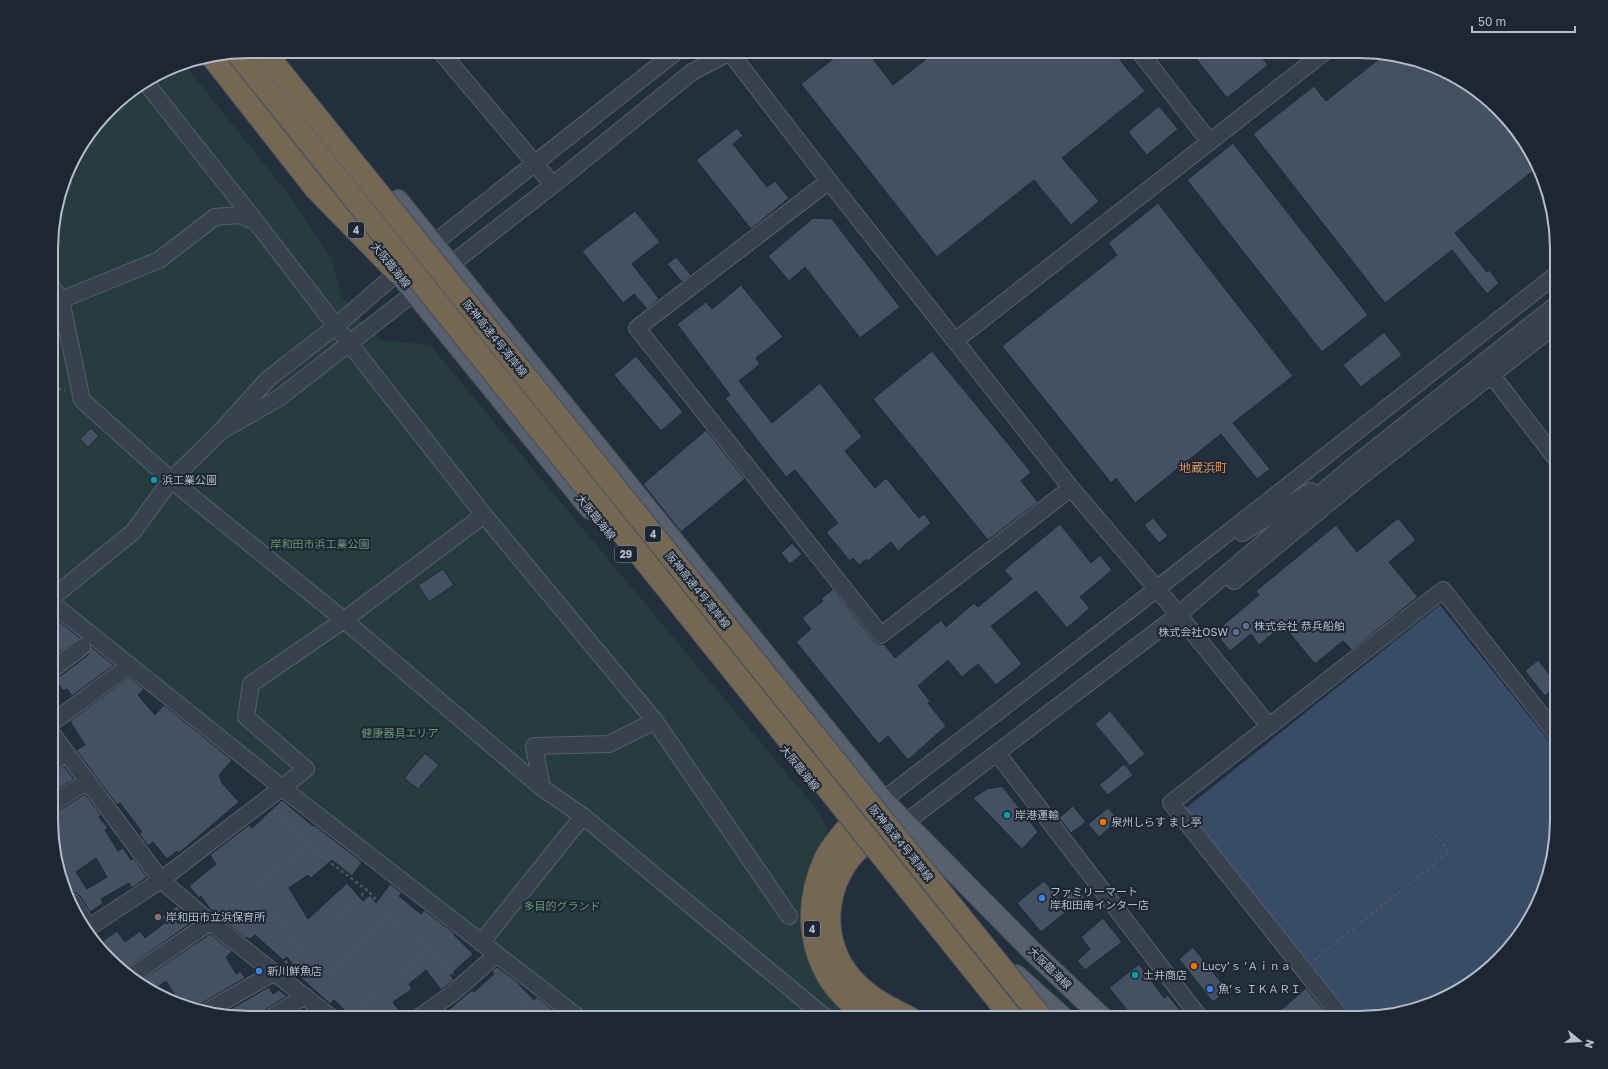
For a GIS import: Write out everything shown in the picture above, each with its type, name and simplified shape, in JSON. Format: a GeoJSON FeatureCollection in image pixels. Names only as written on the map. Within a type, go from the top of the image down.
{"type":"FeatureCollection","features":[{"type":"Feature","properties":{"kind":"highway","name":"阪神高速4号湾岸線"},"geometry":{"type":"LineString","coordinates":[[241,58],[1006,1011]]}},
{"type":"Feature","properties":{"kind":"highway","name":"阪神高速4号湾岸線"},"geometry":{"type":"LineString","coordinates":[[270,58],[1036,1011]]}},
{"type":"Feature","properties":{"kind":"highway","name":"4"},"geometry":{"type":"LineString","coordinates":[[216,61],[315,188],[397,272]]}},
{"type":"Feature","properties":{"kind":"highway","name":"4"},"geometry":{"type":"LineString","coordinates":[[848,827],[825,858],[816,882],[811,907],[812,933],[818,956],[830,978],[844,998],[862,1011]]}},
{"type":"Feature","properties":{"kind":"highway","name":"4"},"geometry":{"type":"LineString","coordinates":[[863,845],[852,854],[843,867],[834,885],[829,911],[829,925],[832,945],[839,962],[851,979],[866,993],[898,1011]]}},
{"type":"Feature","properties":{"kind":"main road","name":"大阪臨海線"},"geometry":{"type":"LineString","coordinates":[[283,58],[884,801],[1032,951],[1096,1011]]}},
{"type":"Feature","properties":{"kind":"main road","name":"大阪臨海線"},"geometry":{"type":"LineString","coordinates":[[226,60],[863,845],[900,881],[1010,970],[1056,1011]]}},
{"type":"Feature","properties":{"kind":"street"},"geometry":{"type":"LineString","coordinates":[[446,58],[553,186]]}},
{"type":"Feature","properties":{"kind":"street"},"geometry":{"type":"LineString","coordinates":[[58,593],[133,532],[171,480],[221,431],[268,379],[336,326],[397,272],[668,58]]}},
{"type":"Feature","properties":{"kind":"street"},"geometry":{"type":"LineString","coordinates":[[221,431],[279,398],[336,361],[349,344],[553,186],[692,72],[719,58]]}},
{"type":"Feature","properties":{"kind":"street"},"geometry":{"type":"LineString","coordinates":[[736,58],[829,181],[956,340],[1071,488],[1157,589],[1269,726]]}},
{"type":"Feature","properties":{"kind":"street"},"geometry":{"type":"LineString","coordinates":[[1144,58],[1209,141]]}},
{"type":"Feature","properties":{"kind":"street"},"geometry":{"type":"LineString","coordinates":[[956,340],[1317,58]]}},
{"type":"Feature","properties":{"kind":"street"},"geometry":{"type":"LineString","coordinates":[[149,87],[256,222],[349,344],[484,514],[655,721],[789,916]]}},
{"type":"Feature","properties":{"kind":"street"},"geometry":{"type":"LineString","coordinates":[[829,181],[637,328],[881,635],[1071,488]]}},
{"type":"Feature","properties":{"kind":"street"},"geometry":{"type":"LineString","coordinates":[[58,294],[159,260],[215,217],[239,215],[256,222]]}},
{"type":"Feature","properties":{"kind":"street"},"geometry":{"type":"LineString","coordinates":[[848,827],[884,801],[1157,589],[1550,280]]}},
{"type":"Feature","properties":{"kind":"street"},"geometry":{"type":"LineString","coordinates":[[58,298],[82,400],[171,480],[344,620],[542,788],[583,816],[818,1011]]}},
{"type":"Feature","properties":{"kind":"street"},"geometry":{"type":"LineString","coordinates":[[863,845],[906,822],[1088,683],[1137,656],[1349,468],[1550,310]]}},
{"type":"Feature","properties":{"kind":"street"},"geometry":{"type":"LineString","coordinates":[[1181,618],[1550,329]]}},
{"type":"Feature","properties":{"kind":"street"},"geometry":{"type":"LineString","coordinates":[[1491,374],[1550,451]]}},
{"type":"Feature","properties":{"kind":"street"},"geometry":{"type":"LineString","coordinates":[[1187,565],[1349,468]]}},
{"type":"Feature","properties":{"kind":"street"},"geometry":{"type":"LineString","coordinates":[[90,927],[161,880],[306,769],[246,717],[251,684],[344,620],[484,514]]}},
{"type":"Feature","properties":{"kind":"street"},"geometry":{"type":"LineString","coordinates":[[1336,1011],[1172,803],[1443,590],[1550,726]]}},
{"type":"Feature","properties":{"kind":"street"},"geometry":{"type":"LineString","coordinates":[[58,608],[281,787],[570,1011]]}},
{"type":"Feature","properties":{"kind":"street"},"geometry":{"type":"LineString","coordinates":[[58,665],[82,647]]}},
{"type":"Feature","properties":{"kind":"street"},"geometry":{"type":"LineString","coordinates":[[58,718],[130,665]]}},
{"type":"Feature","properties":{"kind":"street"},"geometry":{"type":"LineString","coordinates":[[542,788],[534,746],[609,744],[655,721]]}},
{"type":"Feature","properties":{"kind":"street"},"geometry":{"type":"LineString","coordinates":[[58,742],[161,880],[210,922],[323,1011]]}},
{"type":"Feature","properties":{"kind":"street"},"geometry":{"type":"LineString","coordinates":[[58,759],[66,753]]}},
{"type":"Feature","properties":{"kind":"street"},"geometry":{"type":"LineString","coordinates":[[997,753],[1195,1011]]}},
{"type":"Feature","properties":{"kind":"street"},"geometry":{"type":"LineString","coordinates":[[58,800],[88,781]]}},
{"type":"Feature","properties":{"kind":"street"},"geometry":{"type":"LineString","coordinates":[[481,943],[583,816]]}},
{"type":"Feature","properties":{"kind":"street"},"geometry":{"type":"LineString","coordinates":[[135,973],[210,922]]}},
{"type":"Feature","properties":{"kind":"street"},"geometry":{"type":"LineString","coordinates":[[428,1011],[453,994],[497,954]]}},
{"type":"Feature","properties":{"kind":"street"},"geometry":{"type":"LineString","coordinates":[[213,1007],[275,972]]}},
{"type":"Feature","properties":{"kind":"street"},"geometry":{"type":"LineString","coordinates":[[283,1011],[307,998]]}},
{"type":"Feature","properties":{"kind":"path"},"geometry":{"type":"LineString","coordinates":[[264,801],[308,846],[367,890],[390,915],[464,984]]}},
{"type":"Feature","properties":{"kind":"path"},"geometry":{"type":"LineString","coordinates":[[1309,964],[1449,852],[1436,835]]}},
{"type":"Feature","properties":{"kind":"path"},"geometry":{"type":"LineString","coordinates":[[210,922],[308,846]]}},
{"type":"Feature","properties":{"kind":"path"},"geometry":{"type":"LineString","coordinates":[[275,972],[367,890]]}},
{"type":"Feature","properties":{"kind":"path"},"geometry":{"type":"LineString","coordinates":[[248,939],[275,914],[289,937],[301,948]]}},
{"type":"Feature","properties":{"kind":"path"},"geometry":{"type":"LineString","coordinates":[[307,998],[390,915]]}},
{"type":"Feature","properties":{"kind":"path"},"geometry":{"type":"LineString","coordinates":[[355,1011],[428,951]]}},
{"type":"Feature","properties":{"kind":"path"},"geometry":{"type":"LineString","coordinates":[[519,1011],[533,997]]}},
{"type":"Feature","properties":{"kind":"green space","name":"岸和田市浜工業公園"},"geometry":{"type":"Polygon","coordinates":[[[187,68],[289,195],[331,258],[342,297],[380,340],[430,345],[821,815],[827,831],[806,874],[800,901],[800,934],[809,963],[830,999],[846,1011],[579,1011],[497,949],[58,603],[58,236],[64,199],[78,164],[90,143],[105,123],[123,105],[143,90],[164,78],[187,68]]]}},
{"type":"Feature","properties":{"kind":"water"},"geometry":{"type":"Polygon","coordinates":[[[1440,605],[1550,742],[1550,833],[1544,870],[1530,905],[1511,936],[1485,964],[1465,979],[1444,991],[1409,1005],[1372,1011],[1346,1011],[1185,809],[1440,605]]]}},
{"type":"Feature","properties":{"kind":"building"},"geometry":{"type":"Polygon","coordinates":[[[834,58],[872,58],[893,85],[926,59],[925,58],[1119,58],[1145,91],[1062,158],[1099,201],[1071,225],[1034,180],[937,257],[801,84],[834,58]]]}},
{"type":"Feature","properties":{"kind":"building"},"geometry":{"type":"Polygon","coordinates":[[[1196,58],[1262,58],[1268,65],[1227,98],[1196,58]]]}},
{"type":"Feature","properties":{"kind":"building"},"geometry":{"type":"Polygon","coordinates":[[[1379,59],[1409,64],[1444,78],[1475,97],[1503,123],[1518,143],[1533,171],[1455,233],[1487,272],[1489,270],[1499,283],[1487,294],[1452,250],[1385,303],[1253,134],[1314,86],[1326,101],[1379,59]]]}},
{"type":"Feature","properties":{"kind":"building"},"geometry":{"type":"Polygon","coordinates":[[[1159,106],[1178,129],[1147,155],[1128,132],[1159,106]]]}},
{"type":"Feature","properties":{"kind":"building"},"geometry":{"type":"Polygon","coordinates":[[[737,128],[743,136],[733,144],[767,187],[775,181],[789,198],[751,229],[696,160],[737,128]]]}},
{"type":"Feature","properties":{"kind":"building"},"geometry":{"type":"Polygon","coordinates":[[[1233,143],[1368,315],[1322,352],[1187,180],[1233,143]]]}},
{"type":"Feature","properties":{"kind":"building"},"geometry":{"type":"Polygon","coordinates":[[[1158,203],[1293,376],[1233,423],[1270,469],[1257,479],[1221,434],[1135,503],[1116,478],[1111,483],[1002,346],[1117,255],[1108,243],[1158,203]]]}},
{"type":"Feature","properties":{"kind":"building"},"geometry":{"type":"Polygon","coordinates":[[[635,211],[660,242],[632,264],[659,299],[647,309],[634,294],[623,303],[582,251],[635,211]]]}},
{"type":"Feature","properties":{"kind":"building"},"geometry":{"type":"Polygon","coordinates":[[[813,218],[832,219],[900,307],[860,338],[805,267],[789,281],[768,256],[813,218]]]}},
{"type":"Feature","properties":{"kind":"building"},"geometry":{"type":"Polygon","coordinates":[[[676,257],[691,275],[682,282],[667,264],[676,257]]]}},
{"type":"Feature","properties":{"kind":"building"},"geometry":{"type":"Polygon","coordinates":[[[741,285],[783,337],[756,358],[760,364],[739,381],[772,423],[820,383],[862,437],[845,451],[875,488],[886,478],[919,518],[924,514],[931,523],[898,551],[891,542],[868,561],[867,559],[859,565],[853,558],[850,561],[826,532],[838,523],[795,470],[786,477],[725,398],[730,395],[677,324],[706,302],[712,309],[741,285]]]}},
{"type":"Feature","properties":{"kind":"building"},"geometry":{"type":"Polygon","coordinates":[[[1384,332],[1402,355],[1361,387],[1343,365],[1384,332]]]}},
{"type":"Feature","properties":{"kind":"building"},"geometry":{"type":"Polygon","coordinates":[[[932,351],[1031,472],[1021,481],[1038,502],[988,540],[873,399],[932,351]]]}},
{"type":"Feature","properties":{"kind":"building"},"geometry":{"type":"Polygon","coordinates":[[[636,356],[683,412],[661,431],[614,375],[636,356]]]}},
{"type":"Feature","properties":{"kind":"building"},"geometry":{"type":"Polygon","coordinates":[[[91,428],[99,436],[88,447],[80,439],[91,428]]]}},
{"type":"Feature","properties":{"kind":"building"},"geometry":{"type":"Polygon","coordinates":[[[706,430],[745,479],[681,532],[643,484],[706,430]]]}},
{"type":"Feature","properties":{"kind":"building"},"geometry":{"type":"Polygon","coordinates":[[[1153,518],[1168,536],[1159,543],[1144,525],[1153,518]]]}},
{"type":"Feature","properties":{"kind":"building"},"geometry":{"type":"Polygon","coordinates":[[[1398,518],[1416,540],[1389,562],[1418,597],[1352,650],[1343,641],[1315,664],[1283,625],[1259,645],[1251,634],[1230,651],[1215,632],[1259,595],[1256,591],[1336,525],[1357,552],[1398,518]]]}},
{"type":"Feature","properties":{"kind":"building"},"geometry":{"type":"Polygon","coordinates":[[[1060,524],[1091,563],[1100,555],[1112,570],[1080,597],[1090,608],[1067,628],[1036,591],[991,626],[1022,664],[996,685],[978,664],[962,677],[948,660],[918,686],[930,701],[928,703],[946,726],[908,760],[888,736],[879,744],[796,642],[811,629],[802,618],[823,601],[821,599],[833,589],[874,641],[878,644],[884,644],[895,658],[941,620],[946,627],[974,603],[978,607],[1012,579],[1004,570],[1060,524]]]}},
{"type":"Feature","properties":{"kind":"building"},"geometry":{"type":"Polygon","coordinates":[[[792,543],[802,554],[790,564],[781,553],[792,543]]]}},
{"type":"Feature","properties":{"kind":"building"},"geometry":{"type":"Polygon","coordinates":[[[443,569],[454,585],[429,602],[418,585],[443,569]]]}},
{"type":"Feature","properties":{"kind":"building"},"geometry":{"type":"Polygon","coordinates":[[[58,620],[80,638],[58,653],[58,620]]]}},
{"type":"Feature","properties":{"kind":"building"},"geometry":{"type":"Polygon","coordinates":[[[91,647],[114,665],[72,696],[67,689],[63,691],[58,683],[58,677],[88,655],[91,647]]]}},
{"type":"Feature","properties":{"kind":"building"},"geometry":{"type":"Polygon","coordinates":[[[1538,660],[1550,675],[1550,692],[1545,696],[1525,671],[1538,660]]]}},
{"type":"Feature","properties":{"kind":"building"},"geometry":{"type":"Polygon","coordinates":[[[129,677],[144,689],[138,695],[155,715],[164,705],[232,760],[219,775],[222,783],[239,802],[179,853],[177,851],[167,859],[153,842],[148,846],[139,834],[142,832],[120,803],[117,805],[76,750],[85,745],[70,721],[129,677]]]}},
{"type":"Feature","properties":{"kind":"building"},"geometry":{"type":"Polygon","coordinates":[[[1110,711],[1145,754],[1130,766],[1095,724],[1110,711]]]}},
{"type":"Feature","properties":{"kind":"building"},"geometry":{"type":"Polygon","coordinates":[[[425,753],[439,765],[418,789],[404,778],[425,753]]]}},
{"type":"Feature","properties":{"kind":"building"},"geometry":{"type":"Polygon","coordinates":[[[1124,764],[1133,775],[1108,795],[1099,785],[1124,764]]]}},
{"type":"Feature","properties":{"kind":"building"},"geometry":{"type":"Polygon","coordinates":[[[64,766],[74,779],[58,789],[58,769],[64,766]]]}},
{"type":"Feature","properties":{"kind":"building","name":"岸港運輸"},"geometry":{"type":"Polygon","coordinates":[[[1002,786],[1038,832],[1022,849],[973,798],[987,789],[1002,786]]]}},
{"type":"Feature","properties":{"kind":"building"},"geometry":{"type":"Polygon","coordinates":[[[85,794],[101,815],[99,817],[108,828],[105,830],[118,851],[123,848],[131,860],[133,858],[147,877],[132,888],[129,883],[101,899],[103,903],[90,912],[80,896],[73,892],[64,870],[58,833],[58,811],[85,794]],[[96,858],[76,872],[87,889],[107,877],[96,858]]]}},
{"type":"Feature","properties":{"kind":"building"},"geometry":{"type":"Polygon","coordinates":[[[282,800],[313,826],[314,825],[362,862],[352,876],[332,860],[311,878],[308,875],[289,888],[308,919],[347,883],[363,901],[370,895],[376,903],[390,884],[402,893],[399,896],[421,914],[424,910],[455,934],[454,935],[473,954],[450,975],[454,980],[441,990],[426,970],[409,984],[412,989],[393,1002],[399,1011],[346,1011],[334,1000],[330,1004],[299,976],[300,974],[287,957],[283,960],[255,935],[249,939],[246,937],[245,938],[223,920],[228,915],[211,910],[201,896],[199,898],[189,886],[216,864],[210,855],[249,825],[252,828],[282,800]]]}},
{"type":"Feature","properties":{"kind":"building"},"geometry":{"type":"Polygon","coordinates":[[[1073,806],[1086,822],[1071,833],[1059,818],[1073,806]]]}},
{"type":"Feature","properties":{"kind":"building","name":"泉州しらす まし亭"},"geometry":{"type":"Polygon","coordinates":[[[1108,808],[1119,820],[1099,837],[1088,824],[1108,808]]]}},
{"type":"Feature","properties":{"kind":"building"},"geometry":{"type":"Polygon","coordinates":[[[1044,881],[1061,900],[1078,887],[1085,897],[1041,932],[1017,903],[1044,881]]]}},
{"type":"Feature","properties":{"kind":"building"},"geometry":{"type":"Polygon","coordinates":[[[177,906],[191,923],[128,968],[111,952],[103,941],[117,931],[125,942],[140,931],[145,938],[166,922],[162,917],[177,906]]]}},
{"type":"Feature","properties":{"kind":"building"},"geometry":{"type":"Polygon","coordinates":[[[1103,918],[1122,942],[1085,970],[1077,961],[1090,949],[1081,937],[1103,918]]]}},
{"type":"Feature","properties":{"kind":"building"},"geometry":{"type":"Polygon","coordinates":[[[210,934],[232,951],[226,957],[236,974],[241,971],[245,978],[202,1003],[201,1005],[175,996],[166,981],[157,987],[143,979],[210,934]]]}},
{"type":"Feature","properties":{"kind":"building"},"geometry":{"type":"Polygon","coordinates":[[[1193,947],[1227,990],[1213,1002],[1179,959],[1193,947]]]}},
{"type":"Feature","properties":{"kind":"building"},"geometry":{"type":"Polygon","coordinates":[[[1139,964],[1164,998],[1168,995],[1181,1011],[1128,1011],[1109,988],[1139,964]]]}},
{"type":"Feature","properties":{"kind":"building"},"geometry":{"type":"Polygon","coordinates":[[[497,967],[516,981],[534,1000],[537,997],[554,1011],[447,1011],[472,990],[474,992],[494,974],[492,971],[497,967]]]}},
{"type":"Feature","properties":{"kind":"building"},"geometry":{"type":"Polygon","coordinates":[[[269,987],[273,994],[279,990],[287,996],[264,1011],[229,1010],[269,987]]]}},
{"type":"Feature","properties":{"kind":"building"},"geometry":{"type":"Polygon","coordinates":[[[1306,988],[1324,1011],[1280,1011],[1306,988]]]}},
{"type":"Feature","properties":{"kind":"place","name":"浜工業公園"},"geometry":{"type":"Point","coordinates":[154,480]}},
{"type":"Feature","properties":{"kind":"place","name":"株式会社 恭兵船舶"},"geometry":{"type":"Point","coordinates":[1246,626]}},
{"type":"Feature","properties":{"kind":"place","name":"株式会社OSW"},"geometry":{"type":"Point","coordinates":[1236,632]}},
{"type":"Feature","properties":{"kind":"place","name":"岸港運輸"},"geometry":{"type":"Point","coordinates":[1007,815]}},
{"type":"Feature","properties":{"kind":"place","name":"泉州しらす まし亭"},"geometry":{"type":"Point","coordinates":[1103,822]}},
{"type":"Feature","properties":{"kind":"place","name":"ファミリーマート 岸和田南インター店"},"geometry":{"type":"Point","coordinates":[1042,898]}},
{"type":"Feature","properties":{"kind":"place","name":"岸和田市立浜保育所"},"geometry":{"type":"Point","coordinates":[158,917]}},
{"type":"Feature","properties":{"kind":"place","name":"Lucy’ｓ ’Ａｉｎａ"},"geometry":{"type":"Point","coordinates":[1194,966]}},
{"type":"Feature","properties":{"kind":"place","name":"新川鮮魚店"},"geometry":{"type":"Point","coordinates":[259,971]}},
{"type":"Feature","properties":{"kind":"place","name":"土井商店"},"geometry":{"type":"Point","coordinates":[1135,975]}},
{"type":"Feature","properties":{"kind":"place","name":"魚’ｓ ＩＫＡＲＩ"},"geometry":{"type":"Point","coordinates":[1210,989]}},
{"type":"Feature","properties":{"kind":"district","name":"地蔵浜町"},"geometry":{"type":"Point","coordinates":[1203,468]}},
{"type":"Feature","properties":{"kind":"park label","name":"健康器具エリア"},"geometry":{"type":"Point","coordinates":[400,733]}},
{"type":"Feature","properties":{"kind":"park label","name":"多目的グランド"},"geometry":{"type":"Point","coordinates":[562,906]}}]}
